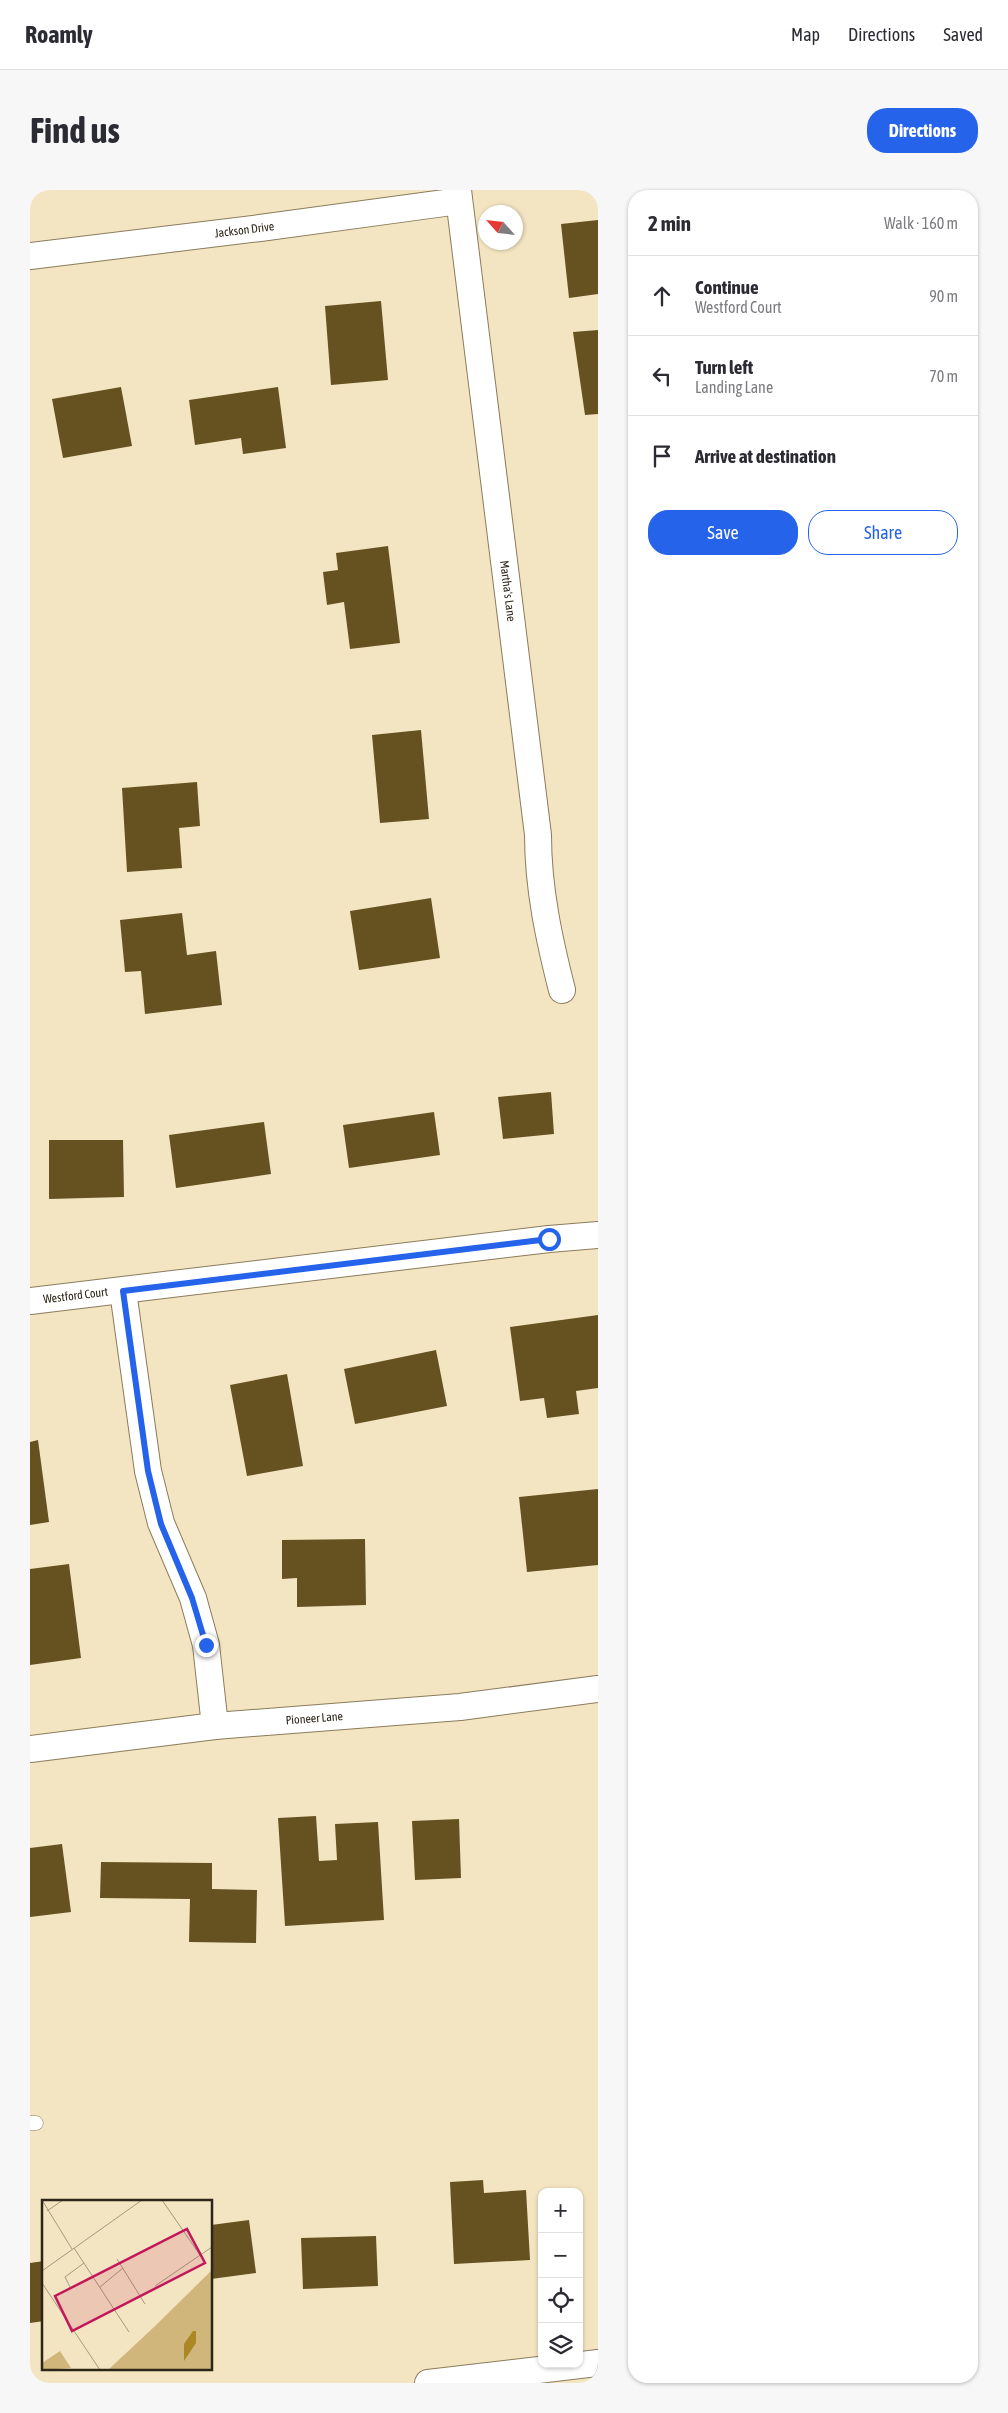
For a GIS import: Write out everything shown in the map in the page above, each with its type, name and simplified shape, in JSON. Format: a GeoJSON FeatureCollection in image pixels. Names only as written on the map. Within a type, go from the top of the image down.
{"type":"FeatureCollection","features":[{"type":"Feature","properties":{"kind":"street","name":"Jackson Drive"},"geometry":{"type":"LineString","coordinates":[[30,256],[260,228],[458,195]]}},
{"type":"Feature","properties":{"kind":"street","name":"Martha's Lane"},"geometry":{"type":"LineString","coordinates":[[458,195],[538,835],[538,868],[550,944],[562,990]]}},
{"type":"Feature","properties":{"kind":"street","name":"Westford Court"},"geometry":{"type":"LineString","coordinates":[[30,1301],[549,1239],[598,1235]]}},
{"type":"Feature","properties":{"kind":"street"},"geometry":{"type":"LineString","coordinates":[[123,1291],[148,1471],[161,1524],[192,1598],[206,1645],[216,1726]]}},
{"type":"Feature","properties":{"kind":"street","name":"Pioneer Lane"},"geometry":{"type":"LineString","coordinates":[[30,1749],[216,1726],[460,1707],[598,1689]]}},
{"type":"Feature","properties":{"kind":"street"},"geometry":{"type":"LineString","coordinates":[[428,2383],[598,2363]]}},
{"type":"Feature","properties":{"kind":"building"},"geometry":{"type":"Polygon","coordinates":[[[598,220],[598,294],[569,298],[561,224],[598,220]]]}},
{"type":"Feature","properties":{"kind":"building"},"geometry":{"type":"Polygon","coordinates":[[[381,301],[388,380],[331,385],[325,306],[381,301]]]}},
{"type":"Feature","properties":{"kind":"building"},"geometry":{"type":"Polygon","coordinates":[[[598,330],[598,414],[585,415],[573,332],[598,330]]]}},
{"type":"Feature","properties":{"kind":"building"},"geometry":{"type":"Polygon","coordinates":[[[121,387],[132,446],[63,458],[52,399],[121,387]]]}},
{"type":"Feature","properties":{"kind":"building"},"geometry":{"type":"Polygon","coordinates":[[[278,387],[286,448],[243,454],[241,438],[195,445],[189,400],[278,387]]]}},
{"type":"Feature","properties":{"kind":"building"},"geometry":{"type":"Polygon","coordinates":[[[388,546],[400,643],[350,649],[344,602],[327,605],[323,572],[338,570],[336,553],[388,546]]]}},
{"type":"Feature","properties":{"kind":"building"},"geometry":{"type":"Polygon","coordinates":[[[421,730],[429,819],[380,823],[372,735],[421,730]]]}},
{"type":"Feature","properties":{"kind":"building"},"geometry":{"type":"Polygon","coordinates":[[[197,782],[200,826],[179,828],[182,868],[127,872],[122,788],[197,782]]]}},
{"type":"Feature","properties":{"kind":"building"},"geometry":{"type":"Polygon","coordinates":[[[431,898],[440,958],[359,970],[350,911],[431,898]]]}},
{"type":"Feature","properties":{"kind":"building"},"geometry":{"type":"Polygon","coordinates":[[[182,913],[187,955],[216,951],[222,1005],[145,1014],[141,971],[125,972],[120,920],[182,913]]]}},
{"type":"Feature","properties":{"kind":"building"},"geometry":{"type":"Polygon","coordinates":[[[551,1092],[554,1134],[503,1139],[498,1097],[551,1092]]]}},
{"type":"Feature","properties":{"kind":"building"},"geometry":{"type":"Polygon","coordinates":[[[434,1112],[440,1155],[349,1168],[343,1125],[434,1112]]]}},
{"type":"Feature","properties":{"kind":"building"},"geometry":{"type":"Polygon","coordinates":[[[264,1122],[271,1174],[176,1188],[169,1135],[264,1122]]]}},
{"type":"Feature","properties":{"kind":"building"},"geometry":{"type":"Polygon","coordinates":[[[49,1140],[123,1140],[124,1197],[49,1199],[49,1140]]]}},
{"type":"Feature","properties":{"kind":"building"},"geometry":{"type":"Polygon","coordinates":[[[598,1315],[598,1388],[576,1391],[579,1414],[547,1418],[544,1398],[520,1401],[510,1327],[598,1315]]]}},
{"type":"Feature","properties":{"kind":"building"},"geometry":{"type":"Polygon","coordinates":[[[436,1350],[447,1406],[355,1424],[344,1369],[436,1350]]]}},
{"type":"Feature","properties":{"kind":"building"},"geometry":{"type":"Polygon","coordinates":[[[287,1374],[303,1466],[247,1476],[230,1385],[287,1374]]]}},
{"type":"Feature","properties":{"kind":"building"},"geometry":{"type":"Polygon","coordinates":[[[38,1440],[49,1522],[30,1525],[30,1442],[38,1440]]]}},
{"type":"Feature","properties":{"kind":"building"},"geometry":{"type":"Polygon","coordinates":[[[598,1489],[598,1565],[527,1572],[519,1497],[598,1489]]]}},
{"type":"Feature","properties":{"kind":"building"},"geometry":{"type":"Polygon","coordinates":[[[365,1539],[366,1605],[297,1607],[297,1578],[282,1579],[282,1540],[365,1539]]]}},
{"type":"Feature","properties":{"kind":"building"},"geometry":{"type":"Polygon","coordinates":[[[69,1564],[81,1658],[30,1665],[30,1569],[69,1564]]]}},
{"type":"Feature","properties":{"kind":"building"},"geometry":{"type":"Polygon","coordinates":[[[316,1816],[319,1861],[337,1860],[335,1824],[378,1822],[384,1920],[285,1926],[278,1818],[316,1816]]]}},
{"type":"Feature","properties":{"kind":"building"},"geometry":{"type":"Polygon","coordinates":[[[459,1819],[461,1878],[415,1880],[412,1821],[459,1819]]]}},
{"type":"Feature","properties":{"kind":"building"},"geometry":{"type":"Polygon","coordinates":[[[62,1844],[71,1912],[30,1917],[30,1848],[62,1844]]]}},
{"type":"Feature","properties":{"kind":"building"},"geometry":{"type":"Polygon","coordinates":[[[101,1862],[212,1863],[212,1889],[257,1890],[256,1943],[189,1942],[190,1899],[100,1898],[101,1862]]]}},
{"type":"Feature","properties":{"kind":"building"},"geometry":{"type":"Polygon","coordinates":[[[483,2180],[484,2193],[526,2190],[530,2260],[454,2264],[450,2182],[483,2180]]]}},
{"type":"Feature","properties":{"kind":"building"},"geometry":{"type":"Polygon","coordinates":[[[249,2220],[256,2273],[212,2279],[212,2225],[249,2220]]]}},
{"type":"Feature","properties":{"kind":"building"},"geometry":{"type":"Polygon","coordinates":[[[376,2236],[378,2286],[303,2289],[301,2238],[376,2236]]]}},
{"type":"Feature","properties":{"kind":"building"},"geometry":{"type":"Polygon","coordinates":[[[42,2261],[42,2321],[30,2323],[30,2263],[42,2261]]]}},
{"type":"Feature","properties":{"kind":"route"},"geometry":{"type":"LineString","coordinates":[[206,1645],[192,1598],[161,1524],[148,1471],[123,1291],[549,1239]]}}]}
